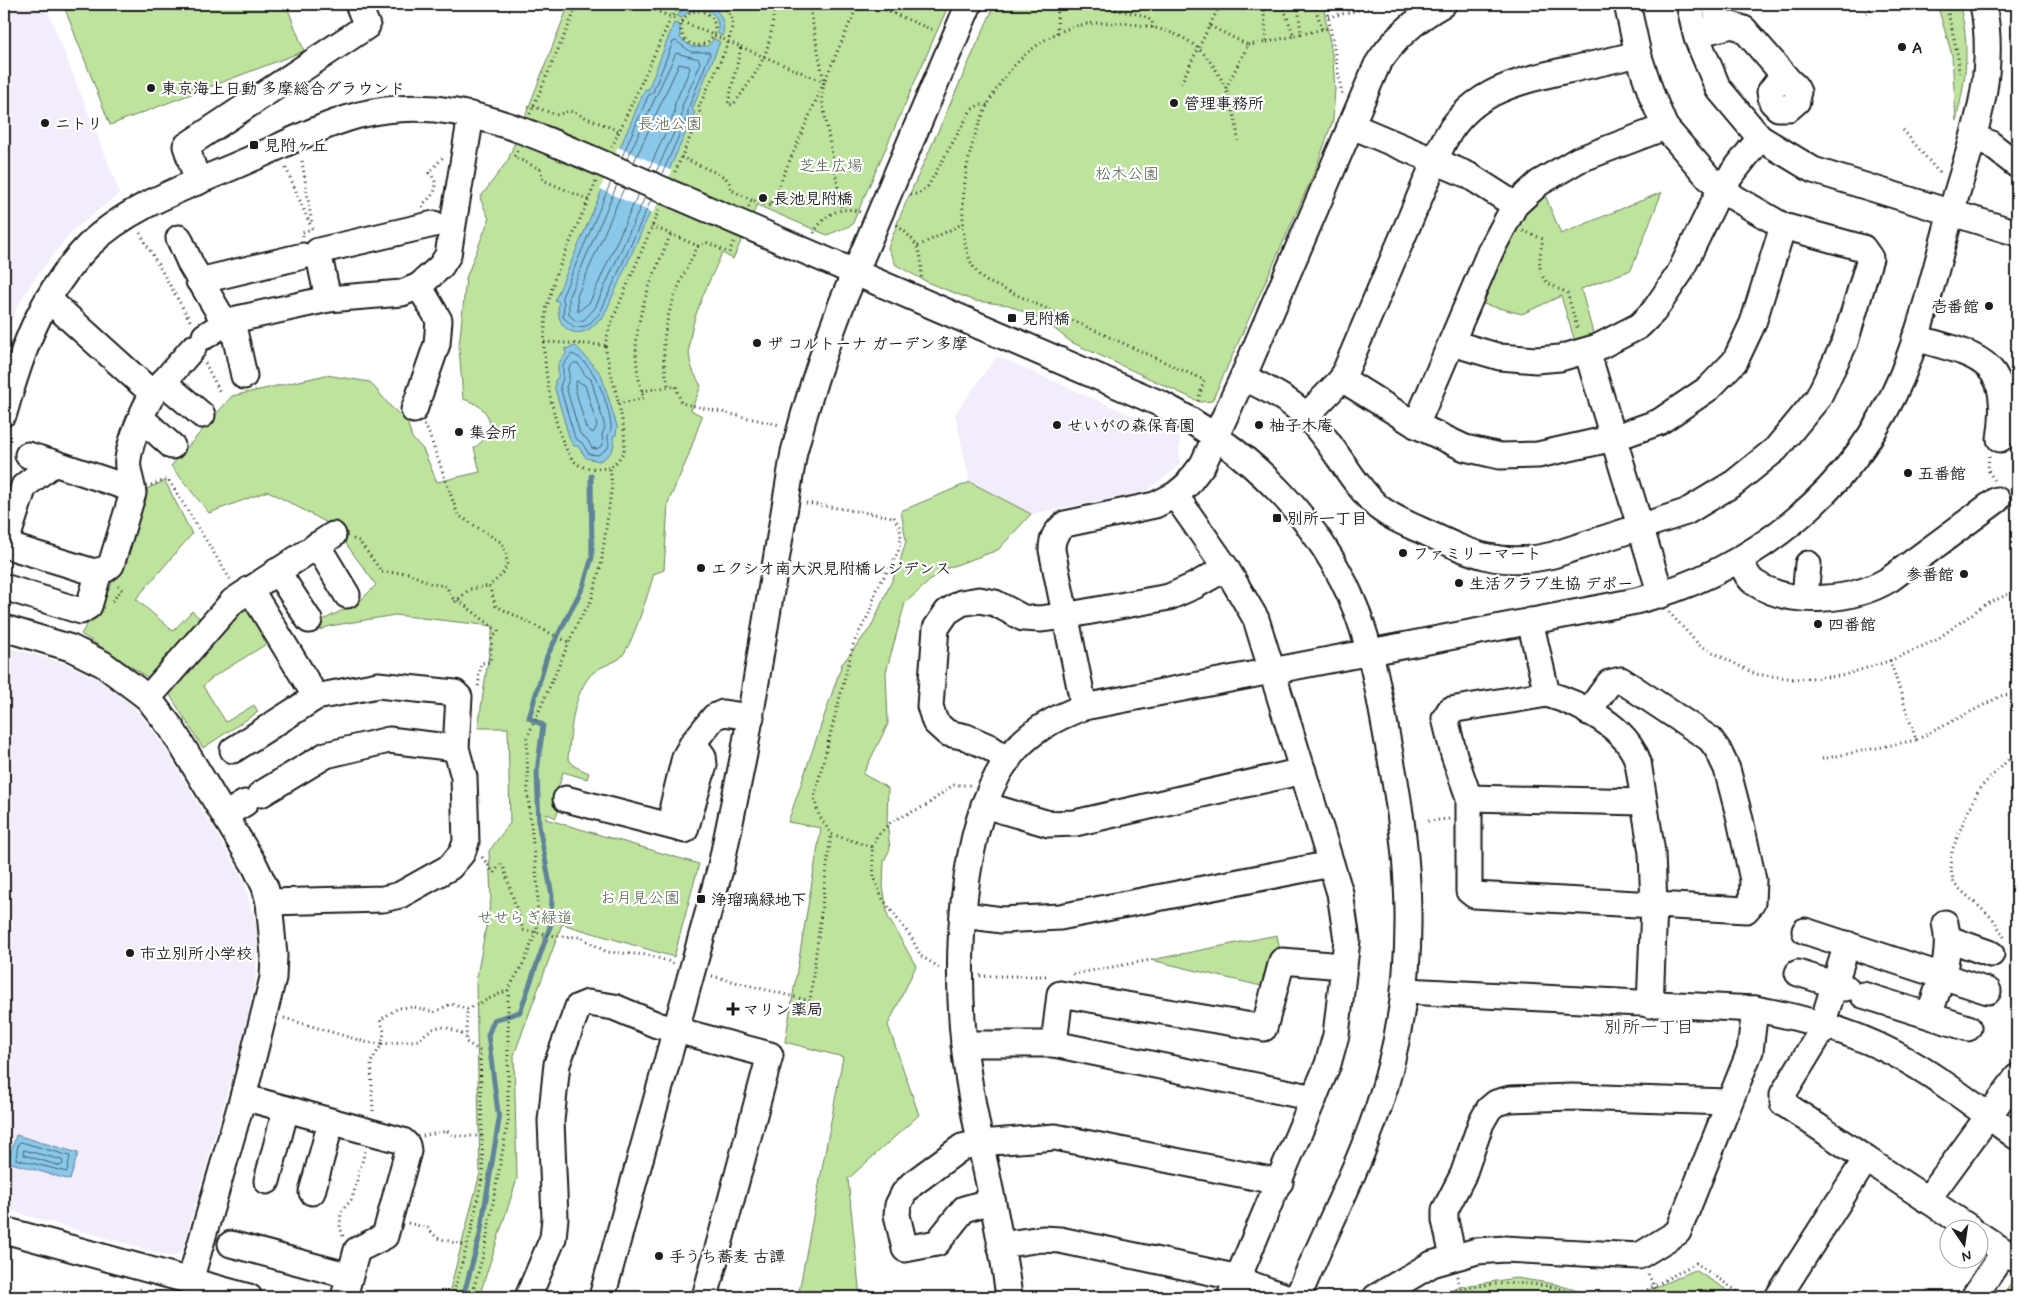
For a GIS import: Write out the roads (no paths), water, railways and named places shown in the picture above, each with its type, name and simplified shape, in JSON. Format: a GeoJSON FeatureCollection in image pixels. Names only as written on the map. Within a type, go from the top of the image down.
{"type":"FeatureCollection","features":[{"type":"Feature","properties":{"kind":"street"},"geometry":{"type":"LineString","coordinates":[[198,182],[186,146],[367,26],[358,4]]}},
{"type":"Feature","properties":{"kind":"street"},"geometry":{"type":"LineString","coordinates":[[602,1297],[676,1030],[683,967],[720,866],[751,716],[794,452],[824,350],[855,272],[969,4]]}},
{"type":"Feature","properties":{"kind":"street"},"geometry":{"type":"LineString","coordinates":[[1084,707],[1052,550],[1055,532],[1065,524],[1155,505],[1187,485],[1203,464],[1243,377],[1368,82],[1384,54],[1412,24],[1443,4]]}},
{"type":"Feature","properties":{"kind":"street"},"geometry":{"type":"LineString","coordinates":[[1243,377],[1278,395],[1306,416],[1358,486],[1379,508],[1400,521],[1477,556],[1498,560],[1536,559],[1642,528],[1686,512],[1734,483],[1776,450],[1818,398],[1845,342],[1870,258],[1863,248],[1783,226],[1709,178],[1665,126],[1652,96],[1638,54],[1627,4]]}},
{"type":"Feature","properties":{"kind":"street"},"geometry":{"type":"LineString","coordinates":[[1689,4],[1696,34],[1718,88],[1760,138],[1814,170],[2017,233]]}},
{"type":"Feature","properties":{"kind":"street"},"geometry":{"type":"LineString","coordinates":[[1009,1297],[980,1143],[964,1044],[961,974],[964,914],[970,861],[988,796],[1008,760],[1039,728],[1059,716],[1084,707],[1530,621],[1665,602],[1688,585],[1740,560],[1771,540],[1802,515],[1850,464],[1889,403],[1902,376],[1915,338],[1973,138],[1987,77],[1988,42],[1983,4]]}},
{"type":"Feature","properties":{"kind":"street"},"geometry":{"type":"LineString","coordinates":[[1696,34],[1717,15],[1732,25],[1748,32],[1795,92]]}},
{"type":"Feature","properties":{"kind":"street"},"geometry":{"type":"LineString","coordinates":[[1306,416],[1342,379],[1435,161],[1454,124],[1470,108],[1491,93],[1526,80],[1638,54]]}},
{"type":"Feature","properties":{"kind":"street"},"geometry":{"type":"LineString","coordinates":[[4,413],[32,326],[48,299],[62,277],[89,245],[125,218],[198,182],[316,130],[360,115],[398,109],[434,109],[471,115],[517,127],[1161,404],[1217,436],[1263,473],[1309,528],[1343,584],[1356,611],[1370,652],[1403,819],[1409,917],[1406,991],[1390,1069],[1366,1141],[1298,1296],[1234,1289]]}},
{"type":"Feature","properties":{"kind":"street"},"geometry":{"type":"LineString","coordinates":[[4,587],[81,610],[88,606],[99,572],[111,565],[132,489],[127,459],[145,406],[158,388],[209,336],[328,300],[402,293],[419,286],[441,266],[448,255],[471,115]]}},
{"type":"Feature","properties":{"kind":"street"},"geometry":{"type":"LineString","coordinates":[[1350,125],[1468,175],[1515,204]]}},
{"type":"Feature","properties":{"kind":"street"},"geometry":{"type":"LineString","coordinates":[[1416,425],[1490,252],[1515,204],[1538,183],[1578,160],[1665,126]]}},
{"type":"Feature","properties":{"kind":"street"},"geometry":{"type":"LineString","coordinates":[[1452,343],[1500,357],[1536,360],[1560,358],[1583,343],[1639,326],[1654,311],[1679,274],[1722,188],[1760,138]]}},
{"type":"Feature","properties":{"kind":"street"},"geometry":{"type":"LineString","coordinates":[[1973,138],[1988,143],[2017,165]]}},
{"type":"Feature","properties":{"kind":"street"},"geometry":{"type":"LineString","coordinates":[[328,300],[318,251],[428,214]]}},
{"type":"Feature","properties":{"kind":"street"},"geometry":{"type":"LineString","coordinates":[[1342,379],[1416,425],[1465,448],[1500,456],[1538,455],[1614,438],[1659,422],[1709,388],[1735,360],[1753,323],[1783,226]]}},
{"type":"Feature","properties":{"kind":"street"},"geometry":{"type":"LineString","coordinates":[[179,238],[199,281],[209,336],[244,376]]}},
{"type":"Feature","properties":{"kind":"street"},"geometry":{"type":"LineString","coordinates":[[199,281],[304,249]]}},
{"type":"Feature","properties":{"kind":"street"},"geometry":{"type":"LineString","coordinates":[[414,410],[437,344],[439,320],[419,286]]}},
{"type":"Feature","properties":{"kind":"street"},"geometry":{"type":"LineString","coordinates":[[48,299],[158,388],[202,415]]}},
{"type":"Feature","properties":{"kind":"street"},"geometry":{"type":"LineString","coordinates":[[1915,338],[1963,351],[1989,366],[1998,384],[2004,403],[1996,446]]}},
{"type":"Feature","properties":{"kind":"street"},"geometry":{"type":"LineString","coordinates":[[1583,343],[1665,602]]}},
{"type":"Feature","properties":{"kind":"street"},"geometry":{"type":"LineString","coordinates":[[142,419],[172,446]]}},
{"type":"Feature","properties":{"kind":"street"},"geometry":{"type":"LineString","coordinates":[[28,455],[132,489]]}},
{"type":"Feature","properties":{"kind":"street"},"geometry":{"type":"LineString","coordinates":[[54,463],[24,486],[4,545],[99,572]]}},
{"type":"Feature","properties":{"kind":"street"},"geometry":{"type":"LineString","coordinates":[[1740,560],[1750,579],[1756,584],[1778,592],[1806,597],[1845,596],[1881,584],[1999,492]]}},
{"type":"Feature","properties":{"kind":"street"},"geometry":{"type":"LineString","coordinates":[[1175,494],[1226,568],[1256,620],[1274,670],[1346,920],[1347,940],[1336,1035],[1328,1064],[1234,1289]]}},
{"type":"Feature","properties":{"kind":"street"},"geometry":{"type":"LineString","coordinates":[[239,583],[277,571],[325,540],[347,595]]}},
{"type":"Feature","properties":{"kind":"street"},"geometry":{"type":"LineString","coordinates":[[1806,597],[1808,564]]}},
{"type":"Feature","properties":{"kind":"street"},"geometry":{"type":"LineString","coordinates":[[1008,760],[989,747],[966,737],[947,734],[935,722],[930,706],[936,628],[947,612],[961,603],[979,600],[995,603],[1023,618],[1040,619],[1064,616],[1169,596],[1194,586],[1226,568]]}},
{"type":"Feature","properties":{"kind":"street"},"geometry":{"type":"LineString","coordinates":[[277,571],[309,620]]}},
{"type":"Feature","properties":{"kind":"street"},"geometry":{"type":"LineString","coordinates":[[239,583],[316,697]]}},
{"type":"Feature","properties":{"kind":"street"},"geometry":{"type":"LineString","coordinates":[[148,698],[233,602],[239,583]]}},
{"type":"Feature","properties":{"kind":"street"},"geometry":{"type":"LineString","coordinates":[[1530,621],[1548,694]]}},
{"type":"Feature","properties":{"kind":"street"},"geometry":{"type":"LineString","coordinates":[[4,628],[71,648],[103,664],[148,698],[172,730],[243,804],[256,866],[266,887],[269,902],[274,955],[272,978],[243,1097],[190,1281]]}},
{"type":"Feature","properties":{"kind":"street"},"geometry":{"type":"LineString","coordinates":[[1588,712],[1609,683],[1621,680],[1710,739],[1727,769],[1753,880],[1752,903],[1746,910],[1654,906],[1474,895],[1469,891],[1469,798],[1454,755],[1445,718],[1450,710],[1548,694],[1570,701],[1623,734],[1634,750],[1641,773],[1643,802],[1652,853],[1654,906],[1650,1005]]}},
{"type":"Feature","properties":{"kind":"street"},"geometry":{"type":"LineString","coordinates":[[233,750],[316,697],[378,685],[454,693],[459,697],[456,748],[464,777],[465,846],[460,858],[450,867],[400,895],[383,899],[269,902]]}},
{"type":"Feature","properties":{"kind":"street"},"geometry":{"type":"LineString","coordinates":[[672,806],[685,757],[693,743],[718,715],[751,716]]}},
{"type":"Feature","properties":{"kind":"street"},"geometry":{"type":"LineString","coordinates":[[243,804],[321,756],[389,740],[456,748]]}},
{"type":"Feature","properties":{"kind":"street"},"geometry":{"type":"LineString","coordinates":[[566,799],[685,830],[704,765],[702,756],[693,743]]}},
{"type":"Feature","properties":{"kind":"street"},"geometry":{"type":"LineString","coordinates":[[988,796],[1049,824],[1075,823],[1303,771]]}},
{"type":"Feature","properties":{"kind":"street"},"geometry":{"type":"LineString","coordinates":[[1469,798],[1643,802]]}},
{"type":"Feature","properties":{"kind":"street"},"geometry":{"type":"LineString","coordinates":[[964,914],[1002,920],[1060,917],[1331,864]]}},
{"type":"Feature","properties":{"kind":"street"},"geometry":{"type":"LineString","coordinates":[[1806,931],[1988,991]]}},
{"type":"Feature","properties":{"kind":"street"},"geometry":{"type":"LineString","coordinates":[[1929,1016],[1948,952],[1947,931],[2003,950]]}},
{"type":"Feature","properties":{"kind":"street"},"geometry":{"type":"LineString","coordinates":[[1847,944],[1848,989],[1822,1024],[1819,1035],[1810,1052],[1783,1094],[1783,1103],[1955,1218]]}},
{"type":"Feature","properties":{"kind":"street"},"geometry":{"type":"LineString","coordinates":[[1054,1044],[1060,994],[1264,1028],[1282,961],[1343,966]]}},
{"type":"Feature","properties":{"kind":"street"},"geometry":{"type":"LineString","coordinates":[[1798,973],[1968,1028]]}},
{"type":"Feature","properties":{"kind":"street"},"geometry":{"type":"LineString","coordinates":[[1406,991],[1755,1010],[1822,1024],[1871,1042],[1898,1056],[1989,1116],[2017,1137]]}},
{"type":"Feature","properties":{"kind":"street"},"geometry":{"type":"LineString","coordinates":[[528,1297],[553,1238],[556,1218],[551,1121],[557,1064],[578,1007],[588,1003],[614,1008],[676,1030],[770,1056],[705,1297]]}},
{"type":"Feature","properties":{"kind":"street"},"geometry":{"type":"LineString","coordinates":[[1376,1297],[1414,1273],[1453,1256],[1477,1251],[1505,1249],[1639,1256],[1678,1232],[1728,1102],[1750,1051],[1755,1010]]}},
{"type":"Feature","properties":{"kind":"street"},"geometry":{"type":"LineString","coordinates":[[964,1044],[1054,1044],[1314,1098]]}},
{"type":"Feature","properties":{"kind":"street"},"geometry":{"type":"LineString","coordinates":[[1927,1200],[2017,1077]]}},
{"type":"Feature","properties":{"kind":"street"},"geometry":{"type":"LineString","coordinates":[[231,1244],[347,1287],[357,1250],[384,1236],[408,1151],[407,1145],[403,1141],[372,1122],[331,1122],[243,1097]]}},
{"type":"Feature","properties":{"kind":"street"},"geometry":{"type":"LineString","coordinates":[[1453,1256],[1445,1220],[1445,1210],[1463,1175],[1489,1109],[1496,1102],[1510,1099],[1572,1097],[1728,1102]]}},
{"type":"Feature","properties":{"kind":"street"},"geometry":{"type":"LineString","coordinates":[[267,1181],[286,1109]]}},
{"type":"Feature","properties":{"kind":"street"},"geometry":{"type":"LineString","coordinates":[[312,1192],[331,1122]]}},
{"type":"Feature","properties":{"kind":"street"},"geometry":{"type":"LineString","coordinates":[[992,1202],[964,1209],[937,1243],[905,1249],[897,1215],[898,1205],[904,1192],[962,1147],[980,1143],[1054,1137],[1280,1182]]}},
{"type":"Feature","properties":{"kind":"street"},"geometry":{"type":"LineString","coordinates":[[1778,1297],[1866,1159]]}},
{"type":"Feature","properties":{"kind":"street"},"geometry":{"type":"LineString","coordinates":[[4,1230],[249,1297]]}},
{"type":"Feature","properties":{"kind":"street"},"geometry":{"type":"LineString","coordinates":[[1000,1245],[1042,1239],[1060,1240],[1225,1275],[1234,1289]]}},
{"type":"Feature","properties":{"kind":"street"},"geometry":{"type":"LineString","coordinates":[[1974,1297],[2011,1256],[1988,1241]]}},
{"type":"Feature","properties":{"kind":"water"},"geometry":{"type":"Polygon","coordinates":[[[705,4],[721,16],[723,21],[722,36],[717,33],[718,25],[716,19],[707,10],[694,10],[682,18],[677,16],[683,9],[689,6],[705,4]]]}},
{"type":"Feature","properties":{"kind":"water"},"geometry":{"type":"Polygon","coordinates":[[[674,23],[680,25],[680,38],[692,47],[708,46],[714,39],[720,42],[692,110],[695,112],[602,320],[599,319],[592,327],[585,331],[578,333],[571,331],[560,321],[558,312],[559,302],[555,300],[645,89],[648,90],[674,23]]]}},
{"type":"Feature","properties":{"kind":"water"},"geometry":{"type":"Polygon","coordinates":[[[576,346],[601,374],[617,426],[616,435],[613,436],[614,445],[612,451],[599,461],[586,458],[578,446],[574,446],[570,440],[555,389],[555,380],[558,378],[558,364],[566,354],[565,349],[576,346]]]}},
{"type":"Feature","properties":{"kind":"water"},"geometry":{"type":"Polygon","coordinates":[[[16,1135],[78,1153],[70,1180],[8,1162],[16,1135]]]}},
{"type":"Feature","properties":{"kind":"waterway"},"geometry":{"type":"LineString","coordinates":[[463,1297],[480,1235],[499,1120],[488,1035],[494,1020],[520,1012],[551,924],[552,896],[539,826],[537,772],[543,725],[529,718],[547,656],[583,587],[592,557],[591,476]]}},
{"type":"Feature","properties":{"kind":"place","name":"A"},"geometry":{"type":"Point","coordinates":[1902,47]}},
{"type":"Feature","properties":{"kind":"place","name":"東京海上日動 多摩総合グラウンド"},"geometry":{"type":"Point","coordinates":[151,88]}},
{"type":"Feature","properties":{"kind":"place","name":"管理事務所"},"geometry":{"type":"Point","coordinates":[1174,103]}},
{"type":"Feature","properties":{"kind":"place","name":"ニトリ"},"geometry":{"type":"Point","coordinates":[45,123]}},
{"type":"Feature","properties":{"kind":"place","name":"見附ヶ丘"},"geometry":{"type":"Point","coordinates":[254,145]}},
{"type":"Feature","properties":{"kind":"place","name":"長池見附橋"},"geometry":{"type":"Point","coordinates":[763,198]}},
{"type":"Feature","properties":{"kind":"place","name":"壱番館"},"geometry":{"type":"Point","coordinates":[1989,306]}},
{"type":"Feature","properties":{"kind":"place","name":"見附橋"},"geometry":{"type":"Point","coordinates":[1012,318]}},
{"type":"Feature","properties":{"kind":"place","name":"ザ コルトーナ ガーデン多摩"},"geometry":{"type":"Point","coordinates":[757,343]}},
{"type":"Feature","properties":{"kind":"place","name":"せいがの森保育園"},"geometry":{"type":"Point","coordinates":[1057,425]}},
{"type":"Feature","properties":{"kind":"place","name":"柚子木庵"},"geometry":{"type":"Point","coordinates":[1259,425]}},
{"type":"Feature","properties":{"kind":"place","name":"集会所"},"geometry":{"type":"Point","coordinates":[459,432]}},
{"type":"Feature","properties":{"kind":"place","name":"五番館"},"geometry":{"type":"Point","coordinates":[1908,473]}},
{"type":"Feature","properties":{"kind":"place","name":"別所一丁目"},"geometry":{"type":"Point","coordinates":[1277,518]}},
{"type":"Feature","properties":{"kind":"place","name":"ファミリーマート"},"geometry":{"type":"Point","coordinates":[1403,553]}},
{"type":"Feature","properties":{"kind":"place","name":"エクシオ南大沢見附橋レジデンス"},"geometry":{"type":"Point","coordinates":[701,568]}},
{"type":"Feature","properties":{"kind":"place","name":"参番館"},"geometry":{"type":"Point","coordinates":[1964,574]}},
{"type":"Feature","properties":{"kind":"place","name":"生活クラブ生協 デポー"},"geometry":{"type":"Point","coordinates":[1459,583]}},
{"type":"Feature","properties":{"kind":"place","name":"四番館"},"geometry":{"type":"Point","coordinates":[1818,624]}},
{"type":"Feature","properties":{"kind":"place","name":"浄瑠璃緑地下"},"geometry":{"type":"Point","coordinates":[701,899]}},
{"type":"Feature","properties":{"kind":"place","name":"市立別所小学校"},"geometry":{"type":"Point","coordinates":[130,953]}},
{"type":"Feature","properties":{"kind":"place","name":"マリン薬局"},"geometry":{"type":"Point","coordinates":[733,1009]}},
{"type":"Feature","properties":{"kind":"place","name":"手うち蕎麦 古譚"},"geometry":{"type":"Point","coordinates":[659,1256]}},
{"type":"Feature","properties":{"kind":"district","name":"別所一丁目"},"geometry":{"type":"Point","coordinates":[1649,1027]}},
{"type":"Feature","properties":{"kind":"park label","name":"長池公園"},"geometry":{"type":"Point","coordinates":[670,123]}},
{"type":"Feature","properties":{"kind":"park label","name":"芝生広場"},"geometry":{"type":"Point","coordinates":[831,165]}},
{"type":"Feature","properties":{"kind":"park label","name":"松木公園"},"geometry":{"type":"Point","coordinates":[1127,173]}},
{"type":"Feature","properties":{"kind":"park label","name":"お月見公園"},"geometry":{"type":"Point","coordinates":[640,897]}},
{"type":"Feature","properties":{"kind":"park label","name":"せせらぎ緑道"},"geometry":{"type":"Point","coordinates":[525,917]}}]}
